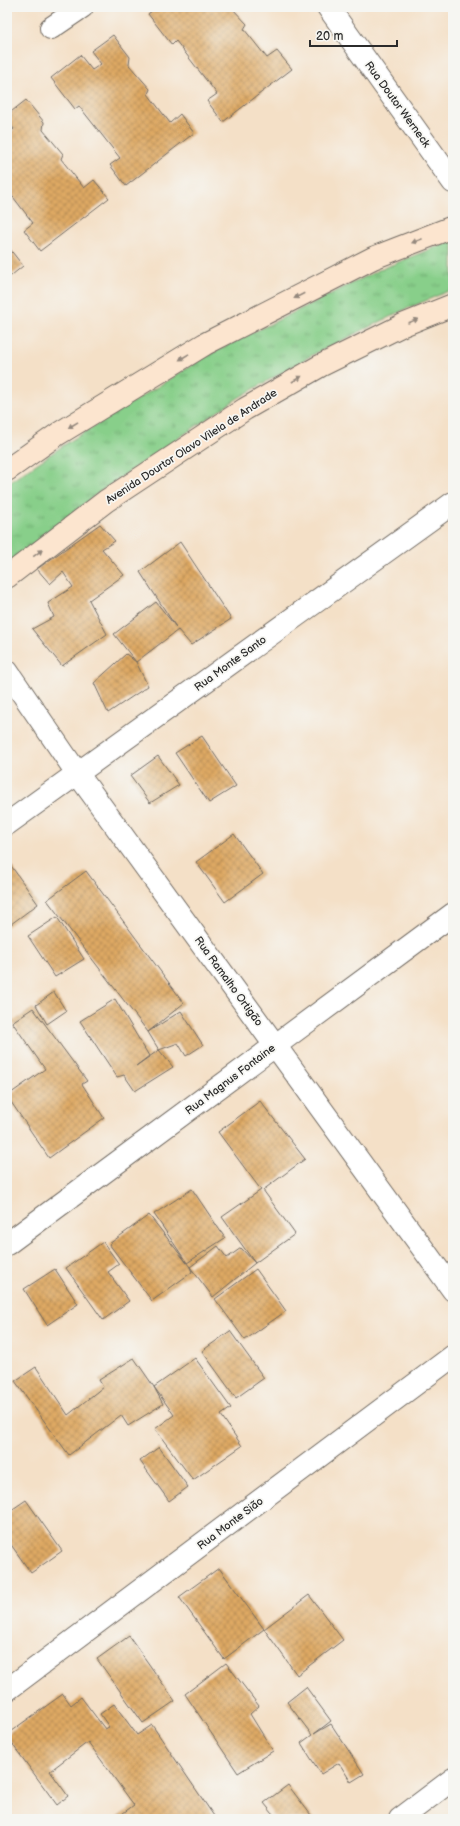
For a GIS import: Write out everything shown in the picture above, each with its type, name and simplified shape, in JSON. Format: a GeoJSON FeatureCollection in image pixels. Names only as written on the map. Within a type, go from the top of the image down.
{"type":"FeatureCollection","features":[{"type":"Feature","properties":{"kind":"main road"},"geometry":{"type":"LineString","coordinates":[[7,470],[58,434],[205,344],[373,258],[453,227]]}},
{"type":"Feature","properties":{"kind":"main road","name":"Avenida Dourtor Olavo Vilela de Andrade"},"geometry":{"type":"LineString","coordinates":[[7,577],[106,501],[245,409],[320,366],[403,325],[453,305]]}},
{"type":"Feature","properties":{"kind":"street"},"geometry":{"type":"LineString","coordinates":[[51,28],[82,7]]}},
{"type":"Feature","properties":{"kind":"street","name":"Rua Doutor Werneck"},"geometry":{"type":"LineString","coordinates":[[328,7],[453,182]]}},
{"type":"Feature","properties":{"kind":"street","name":"Rua Monte Santo"},"geometry":{"type":"LineString","coordinates":[[7,824],[453,502]]}},
{"type":"Feature","properties":{"kind":"street","name":"Rua Ramalho Ortigão"},"geometry":{"type":"LineString","coordinates":[[7,671],[77,773],[453,1290]]}},
{"type":"Feature","properties":{"kind":"street","name":"Rua Magnus Fontaine"},"geometry":{"type":"LineString","coordinates":[[7,1244],[453,914]]}},
{"type":"Feature","properties":{"kind":"street","name":"Rua Monte Sião"},"geometry":{"type":"LineString","coordinates":[[7,1690],[453,1356]]}},
{"type":"Feature","properties":{"kind":"street"},"geometry":{"type":"LineString","coordinates":[[400,1819],[453,1779]]}},
{"type":"Feature","properties":{"kind":"green space"},"geometry":{"type":"Polygon","coordinates":[[[453,240],[453,289],[404,310],[316,353],[238,398],[99,492],[7,567],[7,484],[64,445],[210,354],[379,270],[453,240]]]}},
{"type":"Feature","properties":{"kind":"building"},"geometry":{"type":"Polygon","coordinates":[[[157,7],[231,7],[247,24],[244,29],[267,58],[277,51],[292,69],[223,122],[207,101],[217,94],[176,41],[172,45],[148,14],[157,7]]]}},
{"type":"Feature","properties":{"kind":"building"},"geometry":{"type":"Polygon","coordinates":[[[113,35],[130,57],[129,65],[150,89],[148,94],[170,123],[180,114],[194,133],[126,186],[110,165],[120,158],[79,106],[75,109],[51,78],[80,55],[92,70],[101,64],[91,51],[113,35]]]}},
{"type":"Feature","properties":{"kind":"building"},"geometry":{"type":"Polygon","coordinates":[[[26,100],[44,122],[43,130],[63,154],[61,159],[84,188],[94,180],[109,198],[40,251],[24,230],[33,223],[7,189],[7,135],[14,129],[7,120],[7,115],[26,100]]]}},
{"type":"Feature","properties":{"kind":"building"},"geometry":{"type":"Polygon","coordinates":[[[9,248],[23,266],[7,279],[7,249],[9,248]]]}},
{"type":"Feature","properties":{"kind":"building"},"geometry":{"type":"Polygon","coordinates":[[[100,524],[115,541],[102,549],[124,575],[89,600],[107,634],[62,666],[32,629],[54,617],[48,603],[73,587],[63,572],[50,584],[37,569],[100,524]]]}},
{"type":"Feature","properties":{"kind":"building"},"geometry":{"type":"Polygon","coordinates":[[[180,542],[231,619],[191,645],[178,630],[136,662],[114,634],[156,602],[176,627],[140,572],[180,542]]]}},
{"type":"Feature","properties":{"kind":"building"},"geometry":{"type":"Polygon","coordinates":[[[126,654],[136,662],[148,686],[108,713],[94,683],[126,654]]]}},
{"type":"Feature","properties":{"kind":"building"},"geometry":{"type":"Polygon","coordinates":[[[202,736],[236,786],[209,803],[175,753],[202,736]]]}},
{"type":"Feature","properties":{"kind":"building"},"geometry":{"type":"Polygon","coordinates":[[[158,756],[179,785],[150,803],[130,776],[158,756]]]}},
{"type":"Feature","properties":{"kind":"building"},"geometry":{"type":"Polygon","coordinates":[[[234,834],[263,874],[225,902],[196,862],[234,834]]]}},
{"type":"Feature","properties":{"kind":"building"},"geometry":{"type":"Polygon","coordinates":[[[7,860],[38,904],[7,927],[7,860]]]}},
{"type":"Feature","properties":{"kind":"building"},"geometry":{"type":"Polygon","coordinates":[[[86,871],[184,1003],[148,1032],[47,900],[86,871]]]}},
{"type":"Feature","properties":{"kind":"building"},"geometry":{"type":"Polygon","coordinates":[[[57,917],[84,959],[55,977],[28,936],[57,917]]]}},
{"type":"Feature","properties":{"kind":"building"},"geometry":{"type":"Polygon","coordinates":[[[54,992],[66,1011],[47,1024],[36,1005],[54,992]]]}},
{"type":"Feature","properties":{"kind":"building"},"geometry":{"type":"Polygon","coordinates":[[[115,999],[149,1056],[136,1066],[159,1050],[173,1067],[135,1091],[124,1075],[117,1077],[80,1021],[115,999]]]}},
{"type":"Feature","properties":{"kind":"building"},"geometry":{"type":"Polygon","coordinates":[[[33,1008],[87,1081],[82,1084],[104,1118],[49,1158],[7,1096],[45,1069],[12,1022],[33,1008]]]}},
{"type":"Feature","properties":{"kind":"building"},"geometry":{"type":"Polygon","coordinates":[[[181,1011],[203,1045],[186,1056],[178,1043],[159,1050],[148,1032],[181,1011]]]}},
{"type":"Feature","properties":{"kind":"building"},"geometry":{"type":"Polygon","coordinates":[[[260,1101],[305,1159],[263,1190],[295,1234],[255,1263],[222,1217],[261,1190],[218,1132],[260,1101]]]}},
{"type":"Feature","properties":{"kind":"building"},"geometry":{"type":"Polygon","coordinates":[[[192,1189],[225,1238],[187,1263],[154,1214],[192,1189]]]}},
{"type":"Feature","properties":{"kind":"building"},"geometry":{"type":"Polygon","coordinates":[[[149,1215],[190,1267],[192,1272],[152,1301],[109,1244],[149,1215]]]}},
{"type":"Feature","properties":{"kind":"building"},"geometry":{"type":"Polygon","coordinates":[[[103,1242],[119,1264],[108,1272],[129,1301],[103,1320],[66,1268],[103,1242]]]}},
{"type":"Feature","properties":{"kind":"building"},"geometry":{"type":"Polygon","coordinates":[[[218,1246],[227,1258],[241,1248],[255,1263],[213,1297],[190,1267],[218,1246]]]}},
{"type":"Feature","properties":{"kind":"building"},"geometry":{"type":"Polygon","coordinates":[[[55,1269],[78,1304],[47,1325],[24,1289],[55,1269]]]}},
{"type":"Feature","properties":{"kind":"building"},"geometry":{"type":"Polygon","coordinates":[[[256,1269],[286,1311],[245,1340],[215,1299],[256,1269]]]}},
{"type":"Feature","properties":{"kind":"building"},"geometry":{"type":"Polygon","coordinates":[[[230,1331],[264,1378],[236,1398],[202,1351],[230,1331]]]}},
{"type":"Feature","properties":{"kind":"building"},"geometry":{"type":"Polygon","coordinates":[[[134,1358],[154,1387],[163,1404],[128,1426],[121,1415],[69,1455],[15,1381],[36,1367],[68,1415],[103,1387],[99,1380],[134,1358]]]}},
{"type":"Feature","properties":{"kind":"building"},"geometry":{"type":"Polygon","coordinates":[[[195,1358],[231,1408],[221,1415],[242,1446],[193,1480],[155,1429],[174,1415],[154,1387],[195,1358]]]}},
{"type":"Feature","properties":{"kind":"building"},"geometry":{"type":"Polygon","coordinates":[[[159,1447],[188,1487],[169,1501],[140,1461],[159,1447]]]}},
{"type":"Feature","properties":{"kind":"building"},"geometry":{"type":"Polygon","coordinates":[[[26,1500],[62,1551],[31,1573],[7,1539],[7,1513],[26,1500]]]}},
{"type":"Feature","properties":{"kind":"building"},"geometry":{"type":"Polygon","coordinates":[[[219,1568],[264,1629],[224,1659],[179,1597],[219,1568]]]}},
{"type":"Feature","properties":{"kind":"building"},"geometry":{"type":"Polygon","coordinates":[[[309,1595],[343,1640],[297,1675],[264,1629],[309,1595]]]}},
{"type":"Feature","properties":{"kind":"building"},"geometry":{"type":"Polygon","coordinates":[[[129,1636],[175,1701],[143,1723],[97,1659],[129,1636]]]}},
{"type":"Feature","properties":{"kind":"building"},"geometry":{"type":"Polygon","coordinates":[[[226,1663],[259,1706],[250,1714],[273,1751],[238,1773],[185,1694],[226,1663]]]}},
{"type":"Feature","properties":{"kind":"building"},"geometry":{"type":"Polygon","coordinates":[[[306,1687],[331,1721],[314,1734],[331,1724],[364,1774],[351,1782],[339,1763],[321,1774],[301,1743],[312,1735],[287,1702],[306,1687]]]}},
{"type":"Feature","properties":{"kind":"building"},"geometry":{"type":"Polygon","coordinates":[[[63,1694],[71,1705],[81,1697],[105,1729],[109,1727],[100,1714],[114,1704],[137,1735],[152,1725],[216,1819],[115,1819],[134,1805],[88,1742],[50,1771],[68,1796],[57,1805],[7,1737],[7,1734],[63,1694]]]}},
{"type":"Feature","properties":{"kind":"building"},"geometry":{"type":"Polygon","coordinates":[[[288,1785],[314,1819],[277,1819],[264,1803],[288,1785]]]}}]}
